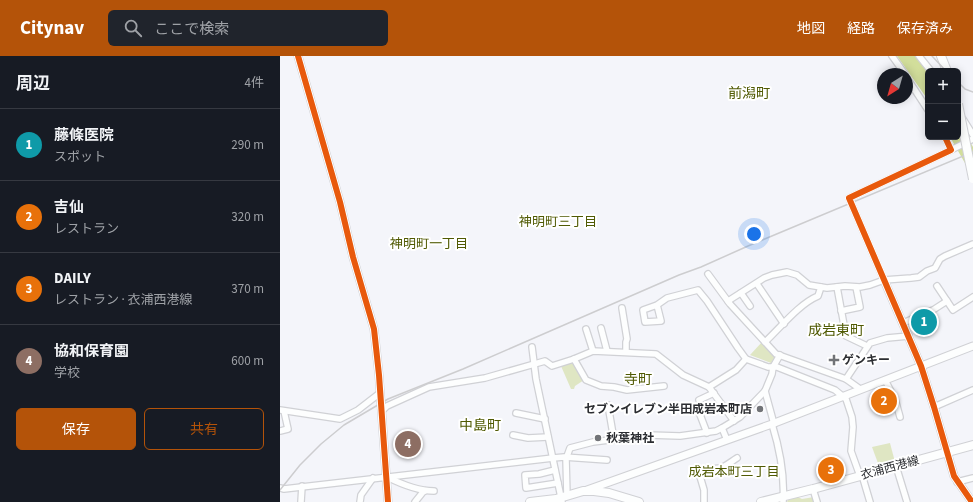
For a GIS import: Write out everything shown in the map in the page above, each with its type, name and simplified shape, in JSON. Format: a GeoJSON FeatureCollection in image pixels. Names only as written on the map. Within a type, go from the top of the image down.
{"type":"FeatureCollection","features":[{"type":"Feature","properties":{"kind":"main road"},"geometry":{"type":"LineString","coordinates":[[943,56],[947,68]]}},
{"type":"Feature","properties":{"kind":"main road"},"geometry":{"type":"LineString","coordinates":[[960,104],[973,164]]}},
{"type":"Feature","properties":{"kind":"main road"},"geometry":{"type":"LineString","coordinates":[[961,119],[973,180]]}},
{"type":"Feature","properties":{"kind":"main road","name":"衣浦西港線"},"geometry":{"type":"LineString","coordinates":[[761,502],[783,499],[813,489],[973,445]]}},
{"type":"Feature","properties":{"kind":"main road"},"geometry":{"type":"LineString","coordinates":[[530,502],[563,498],[583,491],[603,488],[620,499],[639,502]]}},
{"type":"Feature","properties":{"kind":"street"},"geometry":{"type":"LineString","coordinates":[[298,56],[340,202],[374,329],[382,411],[388,502]]}},
{"type":"Feature","properties":{"kind":"street"},"geometry":{"type":"LineString","coordinates":[[892,56],[901,68]]}},
{"type":"Feature","properties":{"kind":"street"},"geometry":{"type":"LineString","coordinates":[[918,56],[928,68]]}},
{"type":"Feature","properties":{"kind":"street"},"geometry":{"type":"LineString","coordinates":[[913,87],[925,105]]}},
{"type":"Feature","properties":{"kind":"street"},"geometry":{"type":"LineString","coordinates":[[961,116],[972,138],[951,150],[850,198],[920,366],[934,407],[954,476],[973,502]]}},
{"type":"Feature","properties":{"kind":"street"},"geometry":{"type":"LineString","coordinates":[[946,140],[951,150]]}},
{"type":"Feature","properties":{"kind":"street"},"geometry":{"type":"LineString","coordinates":[[728,301],[772,275],[786,272],[797,275],[809,284],[827,288],[845,286],[856,287],[870,285],[884,280],[902,280],[919,277],[935,268],[940,259],[973,244]]}},
{"type":"Feature","properties":{"kind":"street"},"geometry":{"type":"LineString","coordinates":[[708,274],[728,301],[773,351],[846,380],[860,389]]}},
{"type":"Feature","properties":{"kind":"street"},"geometry":{"type":"LineString","coordinates":[[757,284],[784,324]]}},
{"type":"Feature","properties":{"kind":"street"},"geometry":{"type":"LineString","coordinates":[[937,286],[953,310],[973,298]]}},
{"type":"Feature","properties":{"kind":"street"},"geometry":{"type":"LineString","coordinates":[[765,342],[811,298],[818,296],[822,287]]}},
{"type":"Feature","properties":{"kind":"street"},"geometry":{"type":"LineString","coordinates":[[837,287],[846,336],[867,346]]}},
{"type":"Feature","properties":{"kind":"street"},"geometry":{"type":"LineString","coordinates":[[842,311],[860,307],[856,287]]}},
{"type":"Feature","properties":{"kind":"street"},"geometry":{"type":"LineString","coordinates":[[657,305],[667,298],[698,290],[746,358],[768,368],[777,367],[835,390],[844,396],[853,422],[851,451],[870,502]]}},
{"type":"Feature","properties":{"kind":"street"},"geometry":{"type":"LineString","coordinates":[[741,293],[750,306]]}},
{"type":"Feature","properties":{"kind":"street"},"geometry":{"type":"LineString","coordinates":[[903,323],[933,310],[947,301]]}},
{"type":"Feature","properties":{"kind":"street"},"geometry":{"type":"LineString","coordinates":[[622,308],[628,339],[626,342],[626,352]]}},
{"type":"Feature","properties":{"kind":"street"},"geometry":{"type":"LineString","coordinates":[[586,328],[593,351]]}},
{"type":"Feature","properties":{"kind":"street"},"geometry":{"type":"LineString","coordinates":[[601,328],[607,351]]}},
{"type":"Feature","properties":{"kind":"street"},"geometry":{"type":"LineString","coordinates":[[846,380],[870,343],[877,340],[908,336]]}},
{"type":"Feature","properties":{"kind":"street"},"geometry":{"type":"LineString","coordinates":[[603,488],[973,346]]}},
{"type":"Feature","properties":{"kind":"street"},"geometry":{"type":"LineString","coordinates":[[532,347],[533,363],[548,437],[558,483],[563,498]]}},
{"type":"Feature","properties":{"kind":"street"},"geometry":{"type":"LineString","coordinates":[[382,411],[387,406],[429,387],[485,378],[533,363],[545,361],[552,366],[593,351],[607,351],[656,354],[683,375],[710,387],[734,421]]}},
{"type":"Feature","properties":{"kind":"street"},"geometry":{"type":"LineString","coordinates":[[563,498],[566,457],[570,448],[593,442],[629,439],[648,435],[680,436],[722,428],[734,421],[766,391],[773,367],[780,355]]}},
{"type":"Feature","properties":{"kind":"street"},"geometry":{"type":"LineString","coordinates":[[710,387],[736,370],[746,358]]}},
{"type":"Feature","properties":{"kind":"street"},"geometry":{"type":"LineString","coordinates":[[574,359],[586,380],[601,386],[627,390],[664,386]]}},
{"type":"Feature","properties":{"kind":"street"},"geometry":{"type":"LineString","coordinates":[[885,380],[895,399],[900,416]]}},
{"type":"Feature","properties":{"kind":"street"},"geometry":{"type":"LineString","coordinates":[[934,407],[973,390]]}},
{"type":"Feature","properties":{"kind":"street"},"geometry":{"type":"LineString","coordinates":[[766,391],[780,450],[784,488],[783,499]]}},
{"type":"Feature","properties":{"kind":"street"},"geometry":{"type":"LineString","coordinates":[[280,431],[288,429],[282,410],[340,419],[358,410],[380,393]]}},
{"type":"Feature","properties":{"kind":"street"},"geometry":{"type":"LineString","coordinates":[[699,400],[714,393]]}},
{"type":"Feature","properties":{"kind":"street"},"geometry":{"type":"LineString","coordinates":[[608,404],[614,440]]}},
{"type":"Feature","properties":{"kind":"street"},"geometry":{"type":"LineString","coordinates":[[699,412],[707,432]]}},
{"type":"Feature","properties":{"kind":"street"},"geometry":{"type":"LineString","coordinates":[[516,413],[545,419]]}},
{"type":"Feature","properties":{"kind":"street"},"geometry":{"type":"LineString","coordinates":[[722,428],[727,440]]}},
{"type":"Feature","properties":{"kind":"street"},"geometry":{"type":"LineString","coordinates":[[513,435],[528,438],[548,437]]}},
{"type":"Feature","properties":{"kind":"street"},"geometry":{"type":"LineString","coordinates":[[280,488],[284,489],[553,458],[566,457],[606,460]]}},
{"type":"Feature","properties":{"kind":"street"},"geometry":{"type":"LineString","coordinates":[[704,502],[704,490],[699,472],[700,470],[708,468],[722,468],[736,458]]}},
{"type":"Feature","properties":{"kind":"street"},"geometry":{"type":"LineString","coordinates":[[896,466],[907,502]]}},
{"type":"Feature","properties":{"kind":"street"},"geometry":{"type":"LineString","coordinates":[[555,470],[539,474],[525,475],[526,488],[558,483]]}},
{"type":"Feature","properties":{"kind":"street"},"geometry":{"type":"LineString","coordinates":[[387,477],[396,482],[425,491],[434,492]]}},
{"type":"Feature","properties":{"kind":"street"},"geometry":{"type":"LineString","coordinates":[[360,502],[361,495],[373,478]]}},
{"type":"Feature","properties":{"kind":"street"},"geometry":{"type":"LineString","coordinates":[[957,482],[973,478]]}},
{"type":"Feature","properties":{"kind":"street"},"geometry":{"type":"LineString","coordinates":[[301,502],[302,486]]}},
{"type":"Feature","properties":{"kind":"street"},"geometry":{"type":"LineString","coordinates":[[813,489],[817,502]]}},
{"type":"Feature","properties":{"kind":"street"},"geometry":{"type":"LineString","coordinates":[[414,502],[425,491]]}},
{"type":"Feature","properties":{"kind":"shaded area"},"geometry":{"type":"Polygon","coordinates":[[[897,56],[916,56],[925,68],[925,96],[913,79],[913,68],[905,68],[897,56]]]}},
{"type":"Feature","properties":{"kind":"shaded area"},"geometry":{"type":"Polygon","coordinates":[[[961,125],[973,147],[973,177],[952,140],[961,140],[961,125]]]}},
{"type":"Feature","properties":{"kind":"shaded area"},"geometry":{"type":"Polygon","coordinates":[[[762,342],[775,357],[771,363],[750,355],[762,342]]]}},
{"type":"Feature","properties":{"kind":"shaded area"},"geometry":{"type":"Polygon","coordinates":[[[571,363],[574,364],[584,380],[575,386],[574,389],[571,389],[561,366],[571,363]]]}},
{"type":"Feature","properties":{"kind":"shaded area"},"geometry":{"type":"Polygon","coordinates":[[[890,443],[895,462],[879,466],[872,447],[890,443]]]}},
{"type":"Feature","properties":{"kind":"shaded area"},"geometry":{"type":"Polygon","coordinates":[[[798,497],[802,499],[814,497],[815,502],[787,502],[788,500],[798,497]]]}},
{"type":"Feature","properties":{"kind":"railway"},"geometry":{"type":"LineString","coordinates":[[932,56],[943,68]]}},
{"type":"Feature","properties":{"kind":"railway"},"geometry":{"type":"LineString","coordinates":[[961,85],[965,89],[973,92]]}},
{"type":"Feature","properties":{"kind":"railway"},"geometry":{"type":"LineString","coordinates":[[280,490],[300,465],[321,444],[344,425],[388,399],[463,369],[679,275],[973,152]]}},
{"type":"Feature","properties":{"kind":"cycle path"},"geometry":{"type":"LineString","coordinates":[[298,56],[340,202],[353,257],[374,329],[379,375],[388,502]]}},
{"type":"Feature","properties":{"kind":"cycle path"},"geometry":{"type":"LineString","coordinates":[[946,140],[951,150],[849,198],[921,366],[954,476],[972,502]]}},
{"type":"Feature","properties":{"kind":"place","name":"藤條医院"},"geometry":{"type":"Point","coordinates":[924,322]}},
{"type":"Feature","properties":{"kind":"place","name":"ゲンキー"},"geometry":{"type":"Point","coordinates":[834,360]}},
{"type":"Feature","properties":{"kind":"place","name":"吉仙"},"geometry":{"type":"Point","coordinates":[884,401]}},
{"type":"Feature","properties":{"kind":"place","name":"セブンイレブン半田成岩本町店"},"geometry":{"type":"Point","coordinates":[760,409]}},
{"type":"Feature","properties":{"kind":"place","name":"秋葉神社"},"geometry":{"type":"Point","coordinates":[598,438]}},
{"type":"Feature","properties":{"kind":"place","name":"協和保育園"},"geometry":{"type":"Point","coordinates":[408,444]}},
{"type":"Feature","properties":{"kind":"place","name":"DAILY"},"geometry":{"type":"Point","coordinates":[831,470]}},
{"type":"Feature","properties":{"kind":"district","name":"前潟町"},"geometry":{"type":"Point","coordinates":[749,94]}},
{"type":"Feature","properties":{"kind":"district","name":"神明町三丁目"},"geometry":{"type":"Point","coordinates":[558,222]}},
{"type":"Feature","properties":{"kind":"district","name":"神明町一丁目"},"geometry":{"type":"Point","coordinates":[429,244]}},
{"type":"Feature","properties":{"kind":"district","name":"成岩東町"},"geometry":{"type":"Point","coordinates":[836,331]}},
{"type":"Feature","properties":{"kind":"district","name":"寺町"},"geometry":{"type":"Point","coordinates":[638,380]}},
{"type":"Feature","properties":{"kind":"district","name":"中島町"},"geometry":{"type":"Point","coordinates":[480,426]}},
{"type":"Feature","properties":{"kind":"district","name":"成岩本町三丁目"},"geometry":{"type":"Point","coordinates":[734,472]}}]}
